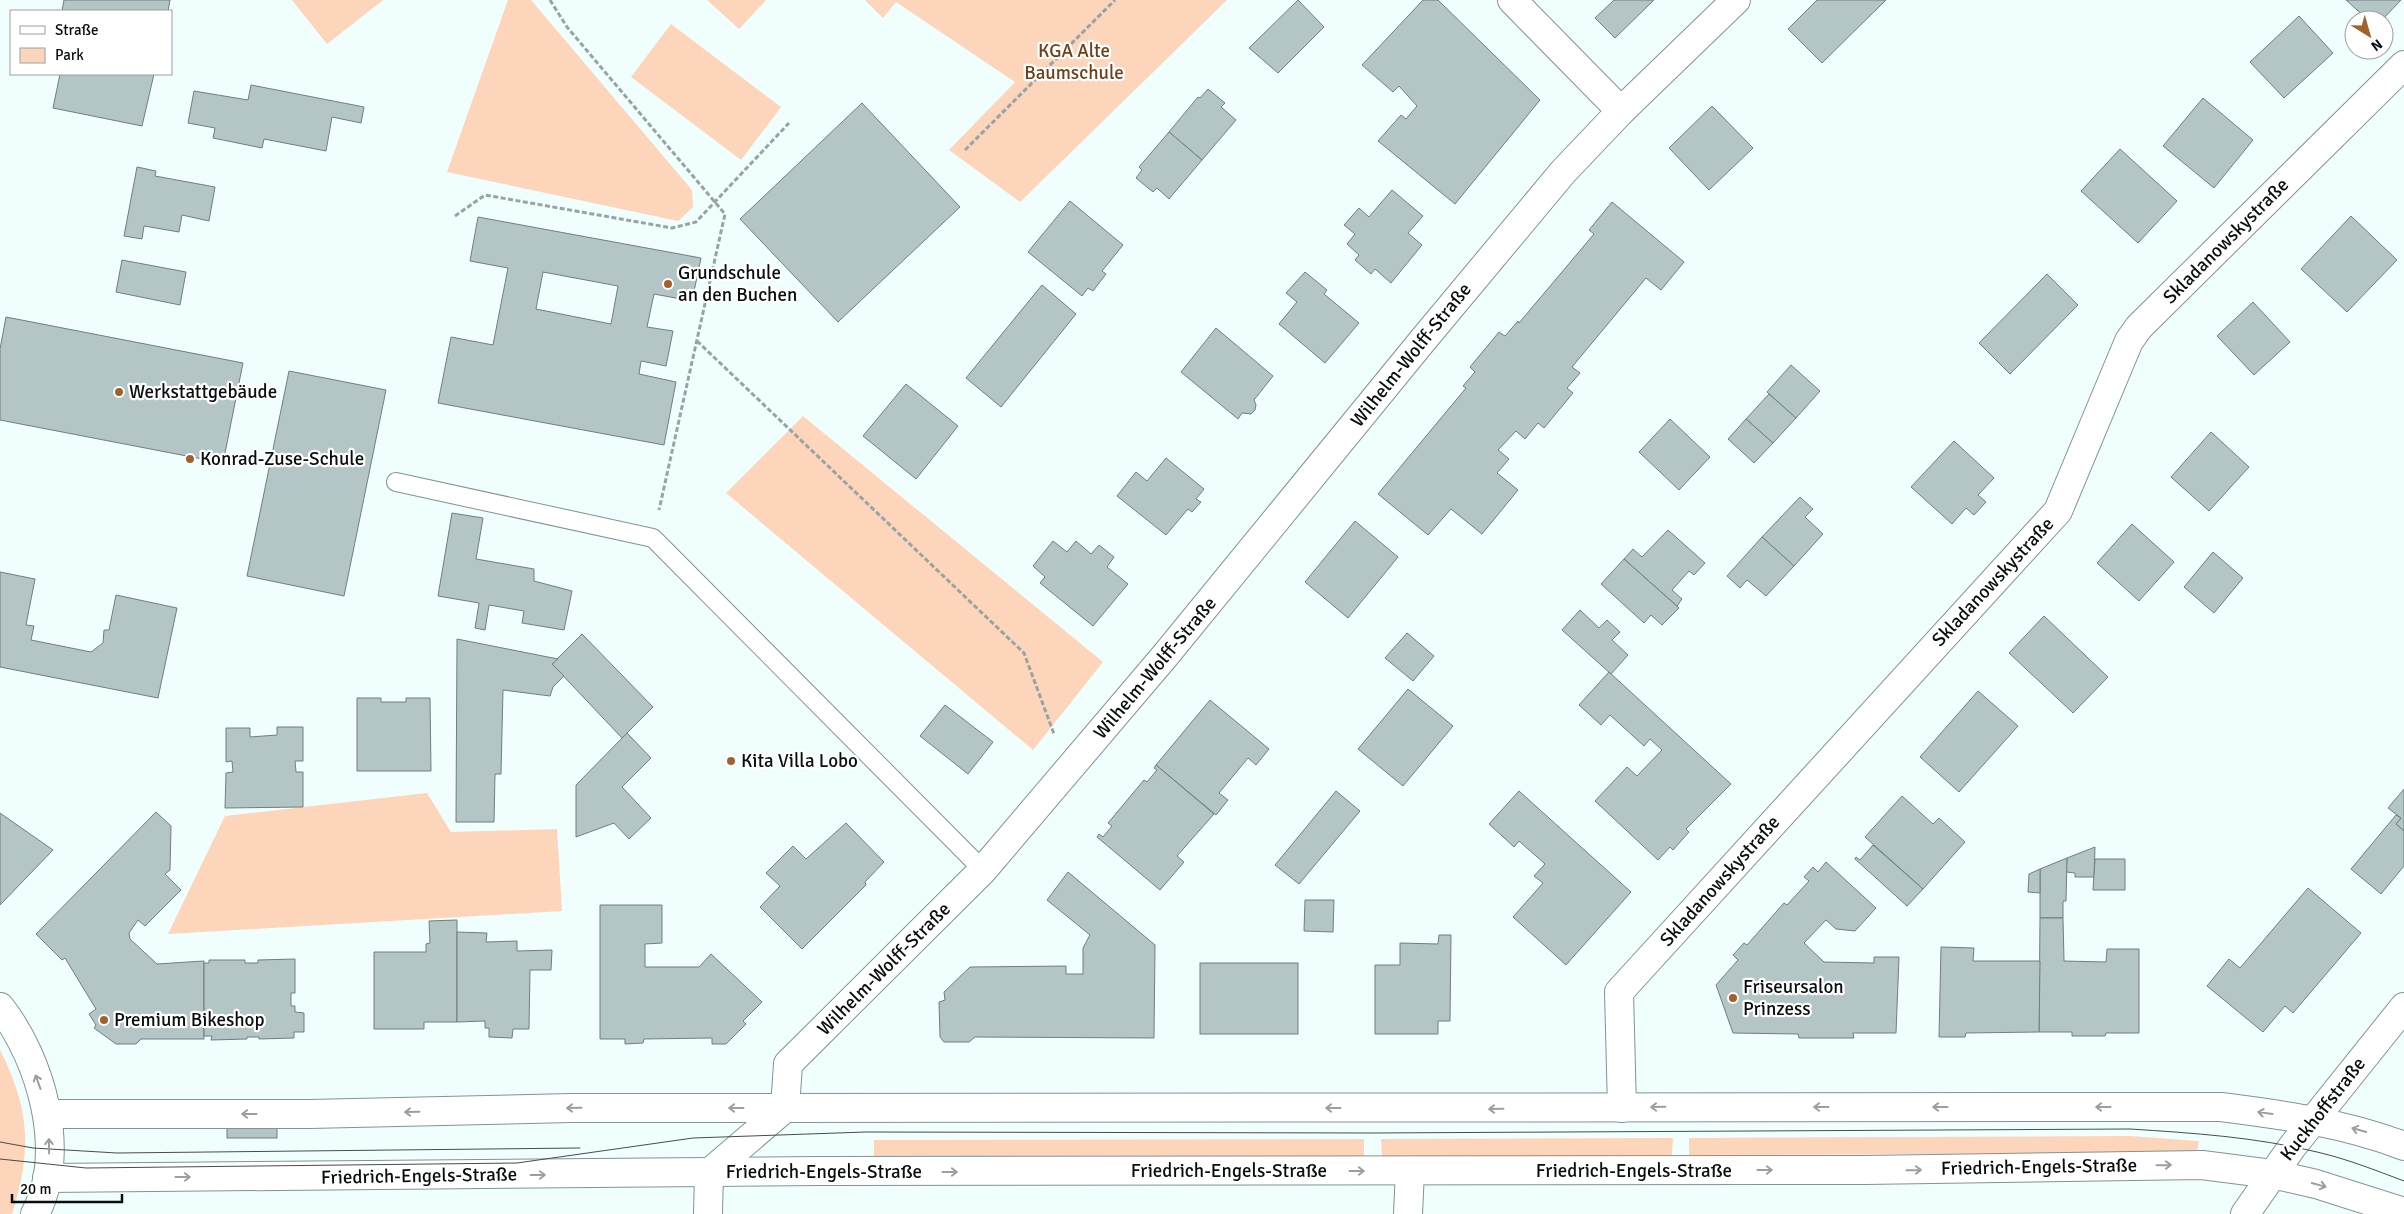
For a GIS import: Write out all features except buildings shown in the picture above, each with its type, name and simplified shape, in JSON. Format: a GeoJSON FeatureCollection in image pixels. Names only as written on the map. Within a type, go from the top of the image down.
{"type":"FeatureCollection","features":[{"type":"Feature","properties":{"kind":"main road"},"geometry":{"type":"LineString","coordinates":[[1512,0],[1621,112]]}},
{"type":"Feature","properties":{"kind":"main road","name":"Wilhelm-Wolff-Straße"},"geometry":{"type":"LineString","coordinates":[[785,1108],[788,1064],[983,870],[1164,658],[1563,172],[1621,112],[1736,0]]}},
{"type":"Feature","properties":{"kind":"main road","name":"Skladanowskystraße"},"geometry":{"type":"LineString","coordinates":[[1622,1108],[1619,992],[2058,511],[2129,341],[2139,327],[2404,65]]}},
{"type":"Feature","properties":{"kind":"main road"},"geometry":{"type":"LineString","coordinates":[[0,1007],[17,1032],[26,1051],[40,1085],[48,1114],[50,1149],[47,1178],[34,1214]]}},
{"type":"Feature","properties":{"kind":"main road","name":"Kuckhoffstraße"},"geometry":{"type":"LineString","coordinates":[[2246,1214],[2272,1174],[2313,1119],[2404,1008]]}},
{"type":"Feature","properties":{"kind":"main road"},"geometry":{"type":"LineString","coordinates":[[48,1114],[300,1114],[571,1108],[2221,1107],[2313,1119],[2352,1128],[2404,1146]]}},
{"type":"Feature","properties":{"kind":"main road"},"geometry":{"type":"LineString","coordinates":[[708,1214],[708,1173],[785,1108]]}},
{"type":"Feature","properties":{"kind":"main road","name":"Friedrich-Engels-Straße"},"geometry":{"type":"LineString","coordinates":[[47,1178],[708,1173],[1865,1170],[2202,1165],[2272,1174],[2347,1193],[2404,1212]]}},
{"type":"Feature","properties":{"kind":"main road"},"geometry":{"type":"LineString","coordinates":[[1408,1214],[1410,1171]]}},
{"type":"Feature","properties":{"kind":"lane"},"geometry":{"type":"LineString","coordinates":[[396,482],[653,538],[983,870]]}},
{"type":"Feature","properties":{"kind":"path"},"geometry":{"type":"LineString","coordinates":[[550,0],[567,26],[725,214],[653,538]]}},
{"type":"Feature","properties":{"kind":"path"},"geometry":{"type":"LineString","coordinates":[[965,150],[1115,0]]}},
{"type":"Feature","properties":{"kind":"path"},"geometry":{"type":"LineString","coordinates":[[455,216],[485,195],[672,228],[696,222],[789,123]]}},
{"type":"Feature","properties":{"kind":"path"},"geometry":{"type":"LineString","coordinates":[[696,341],[1024,653],[1054,734]]}},
{"type":"Feature","properties":{"kind":"green space"},"geometry":{"type":"Polygon","coordinates":[[[292,0],[383,0],[327,44],[292,0]]]}},
{"type":"Feature","properties":{"kind":"green space"},"geometry":{"type":"Polygon","coordinates":[[[508,0],[531,0],[692,190],[693,207],[678,221],[447,172],[508,0]]]}},
{"type":"Feature","properties":{"kind":"green space"},"geometry":{"type":"Polygon","coordinates":[[[707,0],[766,0],[739,29],[707,0]]]}},
{"type":"Feature","properties":{"kind":"green space","name":"KGA Alte Baumschule"},"geometry":{"type":"Polygon","coordinates":[[[865,0],[1227,0],[1020,202],[949,150],[1015,82],[896,2],[883,18],[865,0]]]}},
{"type":"Feature","properties":{"kind":"green space"},"geometry":{"type":"Polygon","coordinates":[[[671,24],[781,107],[741,160],[631,77],[671,24]]]}},
{"type":"Feature","properties":{"kind":"green space"},"geometry":{"type":"Polygon","coordinates":[[[803,416],[1103,662],[1033,750],[726,493],[803,416]]]}},
{"type":"Feature","properties":{"kind":"green space"},"geometry":{"type":"Polygon","coordinates":[[[427,793],[451,832],[557,829],[562,911],[168,934],[225,816],[427,793]]]}},
{"type":"Feature","properties":{"kind":"green space"},"geometry":{"type":"Polygon","coordinates":[[[0,1050],[17,1092],[25,1130],[23,1170],[12,1214],[0,1214],[0,1050]]]}},
{"type":"Feature","properties":{"kind":"green space"},"geometry":{"type":"Polygon","coordinates":[[[2130,1136],[2199,1141],[2197,1153],[1689,1155],[1689,1138],[2130,1136]]]}},
{"type":"Feature","properties":{"kind":"green space"},"geometry":{"type":"Polygon","coordinates":[[[1673,1138],[1672,1156],[1382,1156],[1381,1139],[1673,1138]]]}},
{"type":"Feature","properties":{"kind":"green space"},"geometry":{"type":"Polygon","coordinates":[[[1364,1139],[1364,1157],[874,1157],[874,1140],[1364,1139]]]}},
{"type":"Feature","properties":{"kind":"tram line"},"geometry":{"type":"LineString","coordinates":[[0,1159],[86,1168],[517,1163],[693,1138],[866,1132],[1373,1133],[2130,1129],[2224,1136],[2294,1147],[2339,1158],[2404,1181]]}},
{"type":"Feature","properties":{"kind":"tram line"},"geometry":{"type":"LineString","coordinates":[[0,1142],[33,1148],[117,1153],[580,1148]]}},
{"type":"Feature","properties":{"kind":"place","name":"Grundschule an den Buchen"},"geometry":{"type":"Point","coordinates":[668,284]}},
{"type":"Feature","properties":{"kind":"place","name":"Werkstattgebäude"},"geometry":{"type":"Point","coordinates":[119,392]}},
{"type":"Feature","properties":{"kind":"place","name":"Konrad-Zuse-Schule"},"geometry":{"type":"Point","coordinates":[190,459]}},
{"type":"Feature","properties":{"kind":"place","name":"Kita Villa Lobo"},"geometry":{"type":"Point","coordinates":[731,761]}},
{"type":"Feature","properties":{"kind":"place","name":"Friseursalon Prinzess"},"geometry":{"type":"Point","coordinates":[1733,998]}},
{"type":"Feature","properties":{"kind":"place","name":"Premium Bikeshop"},"geometry":{"type":"Point","coordinates":[104,1020]}}]}
